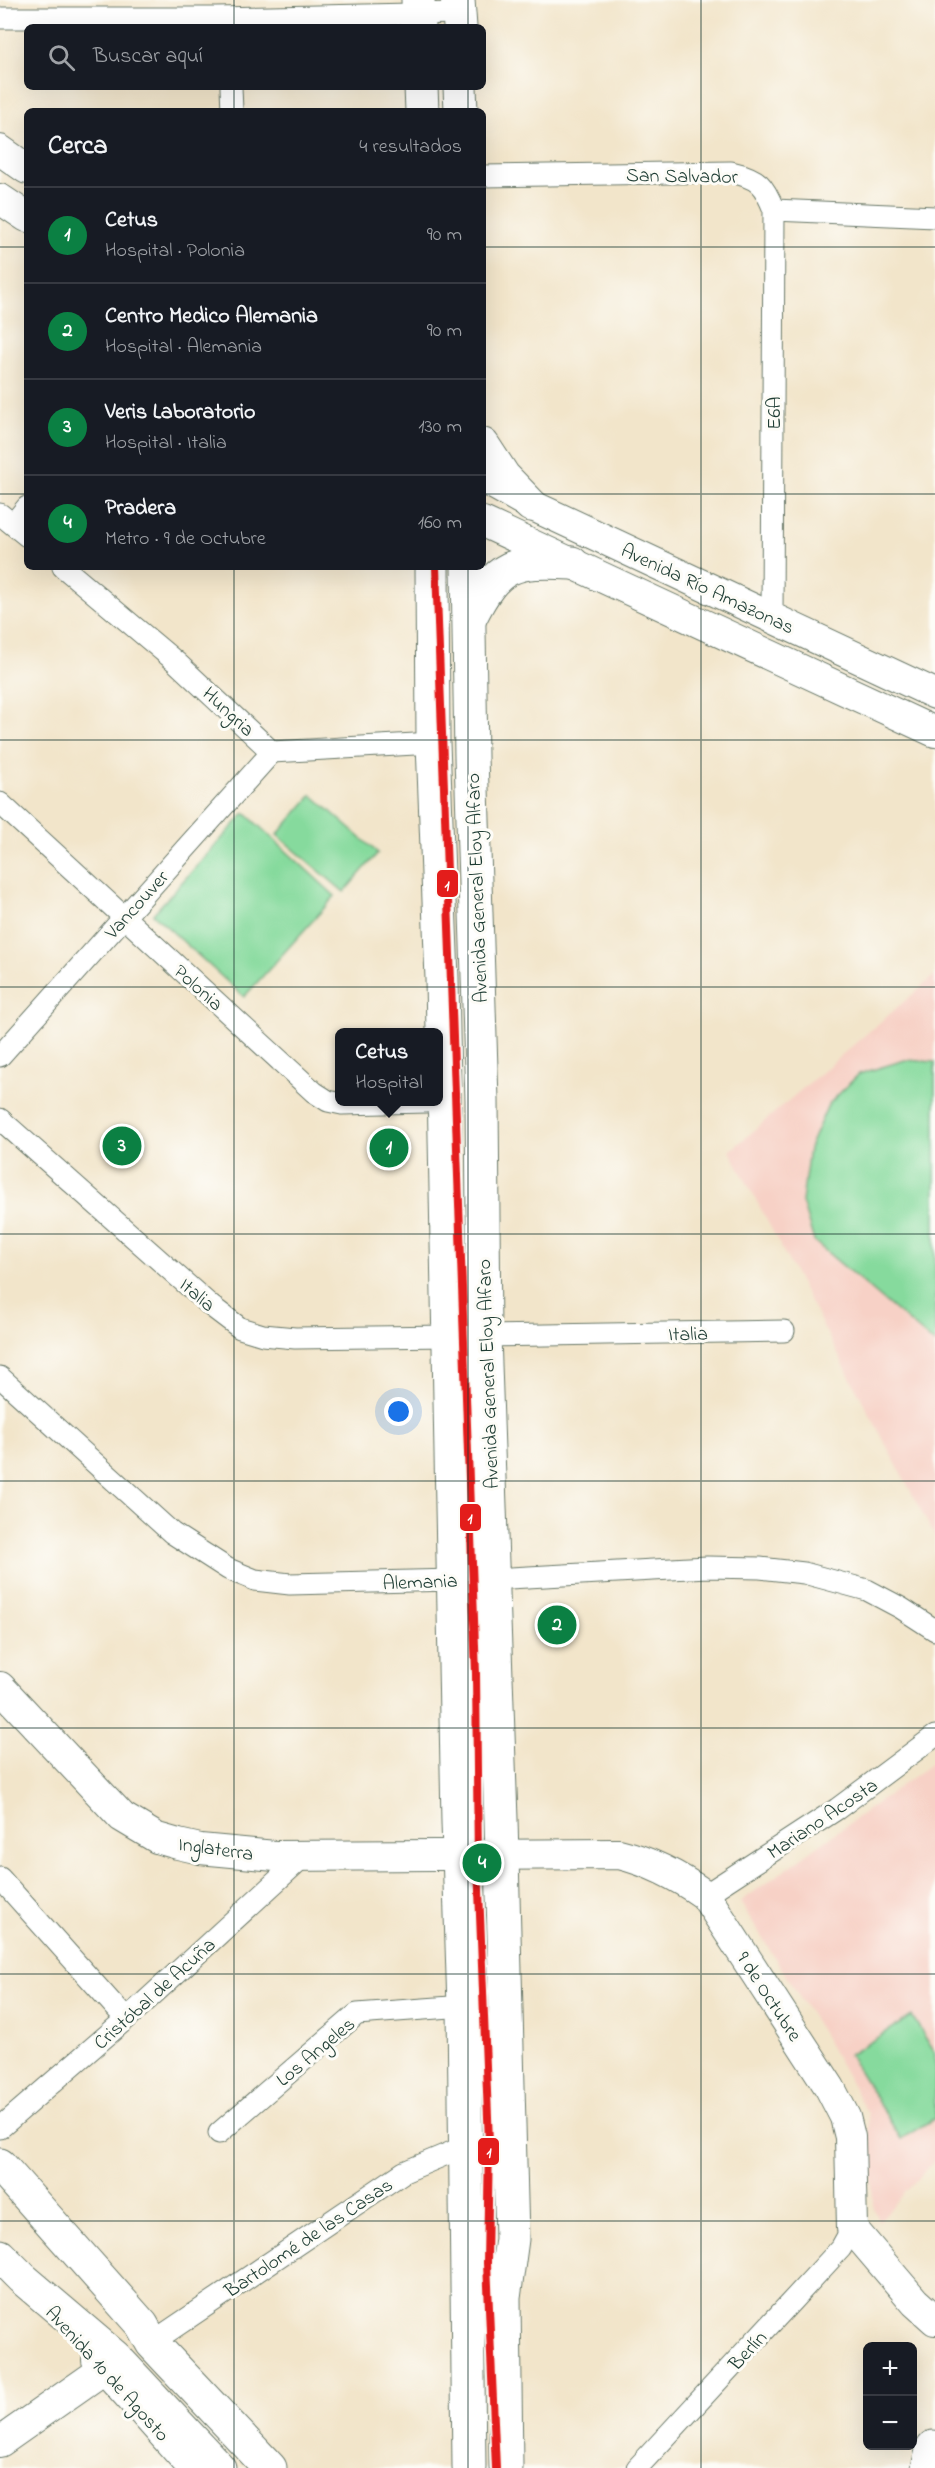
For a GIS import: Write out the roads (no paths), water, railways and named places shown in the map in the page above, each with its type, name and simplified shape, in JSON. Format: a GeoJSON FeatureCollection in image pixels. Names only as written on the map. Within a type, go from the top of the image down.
{"type":"FeatureCollection","features":[{"type":"Feature","properties":{"kind":"main road"},"geometry":{"type":"LineString","coordinates":[[421,90],[422,108]]}},
{"type":"Feature","properties":{"kind":"main road"},"geometry":{"type":"LineString","coordinates":[[460,90],[461,108]]}},
{"type":"Feature","properties":{"kind":"main road"},"geometry":{"type":"LineString","coordinates":[[0,150],[24,167]]}},
{"type":"Feature","properties":{"kind":"main road"},"geometry":{"type":"LineString","coordinates":[[0,199],[24,215]]}},
{"type":"Feature","properties":{"kind":"main road"},"geometry":{"type":"LineString","coordinates":[[486,450],[504,477],[531,505]]}},
{"type":"Feature","properties":{"kind":"main road","name":"Avenida Río Amazonas"},"geometry":{"type":"LineString","coordinates":[[486,480],[531,505],[935,694]]}},
{"type":"Feature","properties":{"kind":"main road","name":"Avenida Río Amazonas"},"geometry":{"type":"LineString","coordinates":[[486,523],[935,732]]}},
{"type":"Feature","properties":{"kind":"main road"},"geometry":{"type":"LineString","coordinates":[[470,618],[488,585],[509,568],[534,561],[572,563]]}},
{"type":"Feature","properties":{"kind":"main road","name":"Avenida General Eloy Alfaro"},"geometry":{"type":"LineString","coordinates":[[432,570],[433,743],[442,979],[440,1028]]}},
{"type":"Feature","properties":{"kind":"main road","name":"Avenida General Eloy Alfaro"},"geometry":{"type":"LineString","coordinates":[[468,570],[471,757],[482,1100],[484,1336],[494,1579],[512,2239],[504,2298],[506,2468]]}},
{"type":"Feature","properties":{"kind":"main road","name":"Avenida General Eloy Alfaro"},"geometry":{"type":"LineString","coordinates":[[436,1106],[449,1336],[458,1856],[464,2006],[469,2468]]}},
{"type":"Feature","properties":{"kind":"main road","name":"Inglaterra"},"geometry":{"type":"LineString","coordinates":[[0,1687],[122,1817],[157,1838],[201,1849],[275,1856],[458,1856]]}},
{"type":"Feature","properties":{"kind":"main road","name":"9 de Octubre"},"geometry":{"type":"LineString","coordinates":[[458,1856],[619,1854],[642,1860],[676,1874],[705,1895],[830,2088],[845,2117],[850,2137],[852,2228]]}},
{"type":"Feature","properties":{"kind":"main road"},"geometry":{"type":"LineString","coordinates":[[466,2157],[480,2205],[487,2263],[490,2468]]}},
{"type":"Feature","properties":{"kind":"main road"},"geometry":{"type":"LineString","coordinates":[[0,2165],[149,2332],[280,2468]]}},
{"type":"Feature","properties":{"kind":"main road"},"geometry":{"type":"LineString","coordinates":[[852,2228],[915,2302],[935,2320]]}},
{"type":"Feature","properties":{"kind":"main road"},"geometry":{"type":"LineString","coordinates":[[512,2239],[524,2291],[526,2468]]}},
{"type":"Feature","properties":{"kind":"main road","name":"Avenida 10 de Agosto"},"geometry":{"type":"LineString","coordinates":[[11,2267],[193,2468]]}},
{"type":"Feature","properties":{"kind":"main road","name":"Avenida 10 de Agosto"},"geometry":{"type":"LineString","coordinates":[[11,2267],[115,2357],[219,2468]]}},
{"type":"Feature","properties":{"kind":"main road"},"geometry":{"type":"LineString","coordinates":[[149,2332],[152,2343],[270,2468]]}},
{"type":"Feature","properties":{"kind":"main road"},"geometry":{"type":"LineString","coordinates":[[0,2442],[104,2368]]}},
{"type":"Feature","properties":{"kind":"street"},"geometry":{"type":"LineString","coordinates":[[0,18],[171,9],[229,22],[459,13]]}},
{"type":"Feature","properties":{"kind":"street"},"geometry":{"type":"LineString","coordinates":[[231,90],[232,108]]}},
{"type":"Feature","properties":{"kind":"street","name":"San Salvador"},"geometry":{"type":"LineString","coordinates":[[486,176],[731,172],[745,175],[758,182],[765,189],[774,210]]}},
{"type":"Feature","properties":{"kind":"street"},"geometry":{"type":"LineString","coordinates":[[774,210],[935,217]]}},
{"type":"Feature","properties":{"kind":"street","name":"E6A"},"geometry":{"type":"LineString","coordinates":[[772,617],[774,210]]}},
{"type":"Feature","properties":{"kind":"street"},"geometry":{"type":"LineString","coordinates":[[13,525],[24,511]]}},
{"type":"Feature","properties":{"kind":"street","name":"Hungria"},"geometry":{"type":"LineString","coordinates":[[67,570],[176,662],[272,752],[433,743]]}},
{"type":"Feature","properties":{"kind":"street","name":"Vancouver"},"geometry":{"type":"LineString","coordinates":[[0,1056],[272,752]]}},
{"type":"Feature","properties":{"kind":"street","name":"Polonia"},"geometry":{"type":"LineString","coordinates":[[0,803],[314,1092],[335,1102]]}},
{"type":"Feature","properties":{"kind":"street","name":"Polonia"},"geometry":{"type":"LineString","coordinates":[[443,1101],[482,1100]]}},
{"type":"Feature","properties":{"kind":"street","name":"Italia"},"geometry":{"type":"LineString","coordinates":[[0,1119],[211,1306],[240,1328],[262,1335],[295,1338],[449,1336]]}},
{"type":"Feature","properties":{"kind":"street","name":"Italia"},"geometry":{"type":"LineString","coordinates":[[484,1336],[784,1331]]}},
{"type":"Feature","properties":{"kind":"street","name":"Alemania"},"geometry":{"type":"LineString","coordinates":[[0,1377],[172,1533],[228,1569],[255,1580],[290,1584],[494,1579],[706,1568],[760,1568],[804,1573],[867,1590],[902,1608],[935,1630]]}},
{"type":"Feature","properties":{"kind":"street","name":"Mariano Acosta"},"geometry":{"type":"LineString","coordinates":[[705,1895],[837,1809],[935,1736]]}},
{"type":"Feature","properties":{"kind":"street","name":"Cristóbal de Acuña"},"geometry":{"type":"LineString","coordinates":[[0,2128],[126,2019],[305,1855]]}},
{"type":"Feature","properties":{"kind":"street"},"geometry":{"type":"LineString","coordinates":[[0,1878],[126,2019]]}},
{"type":"Feature","properties":{"kind":"street","name":"Los Angeles"},"geometry":{"type":"LineString","coordinates":[[219,2133],[357,2014],[464,2006]]}},
{"type":"Feature","properties":{"kind":"street","name":"Bartolomé de las Casas"},"geometry":{"type":"LineString","coordinates":[[149,2332],[404,2172],[466,2157]]}},
{"type":"Feature","properties":{"kind":"street","name":"Berlín"},"geometry":{"type":"LineString","coordinates":[[637,2468],[841,2248],[852,2228]]}},
{"type":"Feature","properties":{"kind":"place","name":"Veris Laboratorio"},"geometry":{"type":"Point","coordinates":[122,1146]}},
{"type":"Feature","properties":{"kind":"place","name":"Cetus"},"geometry":{"type":"Point","coordinates":[389,1148]}},
{"type":"Feature","properties":{"kind":"place","name":"Centro Medico Alemania"},"geometry":{"type":"Point","coordinates":[557,1625]}},
{"type":"Feature","properties":{"kind":"place","name":"Pradera"},"geometry":{"type":"Point","coordinates":[482,1863]}}]}
